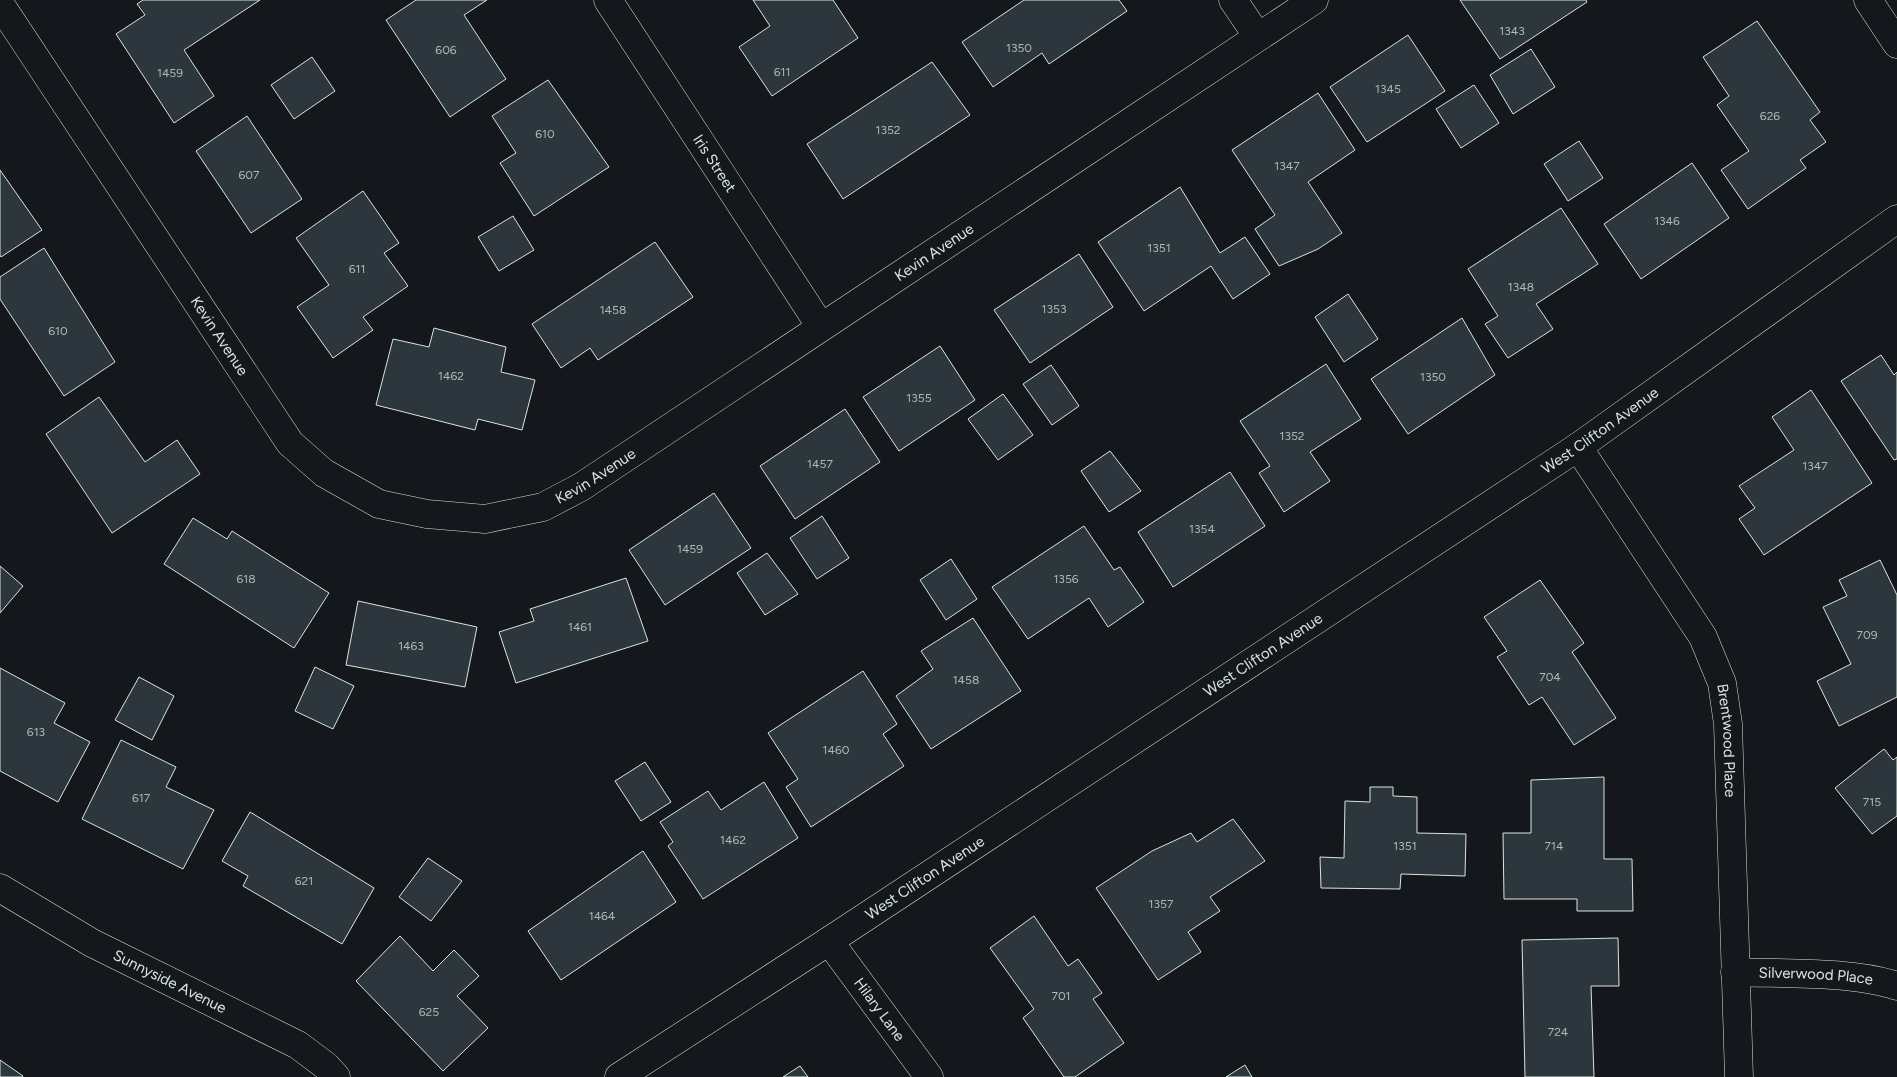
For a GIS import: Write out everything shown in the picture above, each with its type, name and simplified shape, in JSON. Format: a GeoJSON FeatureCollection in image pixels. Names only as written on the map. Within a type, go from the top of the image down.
{"type":"FeatureCollection","features":[{"type":"Feature","properties":{"kind":"street","name":"Iris Street"},"geometry":{"type":"LineString","coordinates":[[608,0],[821,327]]}},
{"type":"Feature","properties":{"kind":"street"},"geometry":{"type":"LineString","coordinates":[[1233,0],[1258,37]]}},
{"type":"Feature","properties":{"kind":"street","name":"Kevin Avenue"},"geometry":{"type":"LineString","coordinates":[[0,4],[290,443],[324,473],[379,504],[427,514],[485,519],[543,507],[580,487],[1314,0]]}},
{"type":"Feature","properties":{"kind":"street"},"geometry":{"type":"LineString","coordinates":[[1868,0],[1897,44]]}},
{"type":"Feature","properties":{"kind":"street","name":"West Clifton Avenue"},"geometry":{"type":"LineString","coordinates":[[619,1077],[829,941],[1578,447],[1897,219]]}},
{"type":"Feature","properties":{"kind":"street","name":"Brentwood Place"},"geometry":{"type":"LineString","coordinates":[[1578,447],[1703,637],[1722,683],[1728,724],[1739,1077]]}},
{"type":"Feature","properties":{"kind":"street","name":"Sunnyside Avenue"},"geometry":{"type":"LineString","coordinates":[[0,888],[92,943],[298,1045],[326,1066],[336,1077]]}},
{"type":"Feature","properties":{"kind":"street","name":"Hilary Lane"},"geometry":{"type":"LineString","coordinates":[[829,941],[929,1077]]}},
{"type":"Feature","properties":{"kind":"street","name":"Silverwood Place"},"geometry":{"type":"LineString","coordinates":[[1736,972],[1835,976],[1886,982],[1897,986]]}},
{"type":"Feature","properties":{"kind":"building"},"geometry":{"type":"Polygon","coordinates":[[[143,0],[260,0],[184,50],[214,96],[174,123],[116,34],[145,15],[137,4],[143,0]]]}},
{"type":"Feature","properties":{"kind":"building"},"geometry":{"type":"Polygon","coordinates":[[[416,0],[487,0],[464,15],[506,79],[450,117],[386,20],[416,0]]]}},
{"type":"Feature","properties":{"kind":"building"},"geometry":{"type":"Polygon","coordinates":[[[753,0],[833,0],[858,38],[772,96],[739,47],[770,26],[753,0]]]}},
{"type":"Feature","properties":{"kind":"building"},"geometry":{"type":"Polygon","coordinates":[[[1024,0],[1119,0],[1127,11],[1049,64],[1042,53],[993,87],[962,42],[1024,0]]]}},
{"type":"Feature","properties":{"kind":"building"},"geometry":{"type":"Polygon","coordinates":[[[1460,0],[1586,0],[1587,2],[1500,59],[1460,0]]]}},
{"type":"Feature","properties":{"kind":"building"},"geometry":{"type":"Polygon","coordinates":[[[1757,21],[1820,112],[1810,120],[1826,142],[1800,160],[1806,168],[1748,209],[1721,170],[1749,151],[1717,105],[1729,96],[1703,57],[1757,21]]]}},
{"type":"Feature","properties":{"kind":"building"},"geometry":{"type":"Polygon","coordinates":[[[1408,35],[1445,91],[1367,142],[1330,87],[1408,35]]]}},
{"type":"Feature","properties":{"kind":"building"},"geometry":{"type":"Polygon","coordinates":[[[1531,49],[1555,87],[1513,114],[1490,75],[1531,49]]]}},
{"type":"Feature","properties":{"kind":"building"},"geometry":{"type":"Polygon","coordinates":[[[312,57],[335,91],[294,119],[271,85],[312,57]]]}},
{"type":"Feature","properties":{"kind":"building"},"geometry":{"type":"Polygon","coordinates":[[[932,62],[970,115],[843,199],[807,144],[932,62]]]}},
{"type":"Feature","properties":{"kind":"building"},"geometry":{"type":"Polygon","coordinates":[[[548,80],[609,167],[534,216],[500,163],[516,153],[492,116],[548,80]]]}},
{"type":"Feature","properties":{"kind":"building"},"geometry":{"type":"Polygon","coordinates":[[[1474,85],[1499,123],[1461,148],[1436,109],[1474,85]]]}},
{"type":"Feature","properties":{"kind":"building"},"geometry":{"type":"Polygon","coordinates":[[[1318,93],[1355,150],[1308,182],[1342,233],[1318,249],[1279,266],[1255,229],[1275,215],[1232,150],[1318,93]]]}},
{"type":"Feature","properties":{"kind":"building"},"geometry":{"type":"Polygon","coordinates":[[[247,116],[302,199],[251,233],[196,151],[247,116]]]}},
{"type":"Feature","properties":{"kind":"building"},"geometry":{"type":"Polygon","coordinates":[[[1579,141],[1603,178],[1568,201],[1544,164],[1579,141]]]}},
{"type":"Feature","properties":{"kind":"building"},"geometry":{"type":"Polygon","coordinates":[[[1692,163],[1729,218],[1641,279],[1604,224],[1692,163]]]}},
{"type":"Feature","properties":{"kind":"building"},"geometry":{"type":"Polygon","coordinates":[[[0,170],[42,230],[1,257],[0,255],[0,170]]]}},
{"type":"Feature","properties":{"kind":"building"},"geometry":{"type":"Polygon","coordinates":[[[1180,187],[1220,253],[1245,237],[1270,274],[1233,299],[1211,266],[1144,311],[1098,242],[1180,187]]]}},
{"type":"Feature","properties":{"kind":"building"},"geometry":{"type":"Polygon","coordinates":[[[363,191],[399,243],[384,253],[408,286],[363,317],[373,330],[333,358],[297,307],[329,285],[296,238],[363,191]]]}},
{"type":"Feature","properties":{"kind":"building"},"geometry":{"type":"Polygon","coordinates":[[[1561,208],[1598,264],[1536,304],[1553,329],[1508,358],[1485,324],[1498,316],[1468,269],[1561,208]]]}},
{"type":"Feature","properties":{"kind":"building"},"geometry":{"type":"Polygon","coordinates":[[[513,216],[534,250],[499,271],[478,237],[513,216]]]}},
{"type":"Feature","properties":{"kind":"building"},"geometry":{"type":"Polygon","coordinates":[[[655,242],[693,297],[598,360],[590,348],[561,368],[532,324],[655,242]]]}},
{"type":"Feature","properties":{"kind":"building"},"geometry":{"type":"Polygon","coordinates":[[[44,248],[115,362],[64,396],[0,299],[0,277],[44,248]]]}},
{"type":"Feature","properties":{"kind":"building"},"geometry":{"type":"Polygon","coordinates":[[[1079,254],[1113,307],[1030,363],[994,310],[1079,254]]]}},
{"type":"Feature","properties":{"kind":"building"},"geometry":{"type":"Polygon","coordinates":[[[1348,294],[1378,339],[1344,362],[1315,317],[1348,294]]]}},
{"type":"Feature","properties":{"kind":"building"},"geometry":{"type":"Polygon","coordinates":[[[1462,318],[1495,375],[1408,434],[1371,379],[1462,318]]]}},
{"type":"Feature","properties":{"kind":"building"},"geometry":{"type":"Polygon","coordinates":[[[434,328],[506,347],[501,372],[535,380],[522,430],[478,419],[475,430],[376,405],[393,339],[429,347],[434,328]]]}},
{"type":"Feature","properties":{"kind":"building"},"geometry":{"type":"Polygon","coordinates":[[[940,346],[975,400],[899,451],[863,397],[940,346]]]}},
{"type":"Feature","properties":{"kind":"building"},"geometry":{"type":"Polygon","coordinates":[[[1881,355],[1894,375],[1897,372],[1897,459],[1894,460],[1841,381],[1881,355]]]}},
{"type":"Feature","properties":{"kind":"building"},"geometry":{"type":"Polygon","coordinates":[[[1326,364],[1361,419],[1310,452],[1330,481],[1284,512],[1259,473],[1270,466],[1240,421],[1326,364]]]}},
{"type":"Feature","properties":{"kind":"building"},"geometry":{"type":"Polygon","coordinates":[[[1051,365],[1079,406],[1052,425],[1023,384],[1051,365]]]}},
{"type":"Feature","properties":{"kind":"building"},"geometry":{"type":"Polygon","coordinates":[[[1811,390],[1872,483],[1764,555],[1739,519],[1755,508],[1739,486],[1794,450],[1772,417],[1811,390]]]}},
{"type":"Feature","properties":{"kind":"building"},"geometry":{"type":"Polygon","coordinates":[[[1003,394],[1033,435],[998,460],[968,419],[1003,394]]]}},
{"type":"Feature","properties":{"kind":"building"},"geometry":{"type":"Polygon","coordinates":[[[99,397],[145,462],[177,440],[200,474],[112,533],[46,434],[99,397]]]}},
{"type":"Feature","properties":{"kind":"building"},"geometry":{"type":"Polygon","coordinates":[[[845,409],[880,462],[795,519],[760,466],[845,409]]]}},
{"type":"Feature","properties":{"kind":"building"},"geometry":{"type":"Polygon","coordinates":[[[1110,451],[1141,491],[1109,512],[1081,471],[1110,451]]]}},
{"type":"Feature","properties":{"kind":"building"},"geometry":{"type":"Polygon","coordinates":[[[1230,472],[1265,526],[1173,587],[1138,532],[1230,472]]]}},
{"type":"Feature","properties":{"kind":"building"},"geometry":{"type":"Polygon","coordinates":[[[714,493],[751,548],[665,605],[629,550],[714,493]]]}},
{"type":"Feature","properties":{"kind":"building"},"geometry":{"type":"Polygon","coordinates":[[[822,516],[849,558],[817,579],[790,538],[822,516]]]}},
{"type":"Feature","properties":{"kind":"building"},"geometry":{"type":"Polygon","coordinates":[[[193,518],[227,539],[232,531],[329,593],[294,648],[164,564],[193,518]]]}},
{"type":"Feature","properties":{"kind":"building"},"geometry":{"type":"Polygon","coordinates":[[[1084,526],[1114,570],[1120,567],[1144,602],[1108,627],[1089,598],[1028,639],[992,587],[1084,526]]]}},
{"type":"Feature","properties":{"kind":"building"},"geometry":{"type":"Polygon","coordinates":[[[767,553],[798,594],[765,615],[737,573],[767,553]]]}},
{"type":"Feature","properties":{"kind":"building"},"geometry":{"type":"Polygon","coordinates":[[[951,559],[977,599],[946,620],[920,580],[951,559]]]}},
{"type":"Feature","properties":{"kind":"building"},"geometry":{"type":"Polygon","coordinates":[[[1880,560],[1897,595],[1897,697],[1839,726],[1817,681],[1851,664],[1823,607],[1847,596],[1839,580],[1880,560]]]}},
{"type":"Feature","properties":{"kind":"building"},"geometry":{"type":"Polygon","coordinates":[[[0,566],[23,586],[0,613],[0,566]]]}},
{"type":"Feature","properties":{"kind":"building"},"geometry":{"type":"Polygon","coordinates":[[[626,578],[648,641],[516,683],[499,632],[534,621],[530,609],[626,578]]]}},
{"type":"Feature","properties":{"kind":"building"},"geometry":{"type":"Polygon","coordinates":[[[1540,580],[1584,643],[1572,652],[1616,718],[1574,745],[1542,697],[1529,705],[1497,657],[1507,651],[1484,617],[1540,580]]]}},
{"type":"Feature","properties":{"kind":"building"},"geometry":{"type":"Polygon","coordinates":[[[358,601],[477,627],[465,687],[346,665],[358,601]]]}},
{"type":"Feature","properties":{"kind":"building"},"geometry":{"type":"Polygon","coordinates":[[[973,618],[1021,691],[931,749],[896,696],[933,669],[921,651],[973,618]]]}},
{"type":"Feature","properties":{"kind":"building"},"geometry":{"type":"Polygon","coordinates":[[[315,667],[354,686],[333,729],[295,711],[315,667]]]}},
{"type":"Feature","properties":{"kind":"building"},"geometry":{"type":"Polygon","coordinates":[[[0,668],[65,703],[54,723],[90,742],[58,802],[0,771],[0,668]]]}},
{"type":"Feature","properties":{"kind":"building"},"geometry":{"type":"Polygon","coordinates":[[[863,671],[897,724],[883,734],[904,766],[811,827],[786,787],[798,779],[768,733],[863,671]]]}},
{"type":"Feature","properties":{"kind":"building"},"geometry":{"type":"Polygon","coordinates":[[[139,677],[174,696],[152,740],[115,720],[139,677]]]}},
{"type":"Feature","properties":{"kind":"building"},"geometry":{"type":"Polygon","coordinates":[[[121,740],[176,767],[166,787],[214,810],[183,869],[82,819],[121,740]]]}},
{"type":"Feature","properties":{"kind":"building"},"geometry":{"type":"Polygon","coordinates":[[[1884,749],[1893,760],[1897,757],[1897,816],[1872,834],[1835,788],[1884,749]]]}},
{"type":"Feature","properties":{"kind":"building"},"geometry":{"type":"Polygon","coordinates":[[[645,762],[671,802],[641,821],[615,781],[645,762]]]}},
{"type":"Feature","properties":{"kind":"building"},"geometry":{"type":"Polygon","coordinates":[[[1604,777],[1604,859],[1632,859],[1633,911],[1577,911],[1577,899],[1504,899],[1503,833],[1531,833],[1531,780],[1604,777]]]}},
{"type":"Feature","properties":{"kind":"building"},"geometry":{"type":"Polygon","coordinates":[[[764,782],[798,838],[703,899],[668,846],[673,842],[660,822],[708,791],[721,810],[764,782]]]}},
{"type":"Feature","properties":{"kind":"building"},"geometry":{"type":"Polygon","coordinates":[[[1370,787],[1393,787],[1393,796],[1417,797],[1417,833],[1466,834],[1465,876],[1401,874],[1400,889],[1321,888],[1320,857],[1344,858],[1345,801],[1370,802],[1370,787]]]}},
{"type":"Feature","properties":{"kind":"building"},"geometry":{"type":"Polygon","coordinates":[[[250,812],[374,888],[342,944],[243,886],[248,876],[222,861],[250,812]]]}},
{"type":"Feature","properties":{"kind":"building"},"geometry":{"type":"Polygon","coordinates":[[[1233,819],[1265,861],[1210,897],[1220,911],[1188,932],[1201,952],[1158,980],[1096,888],[1152,851],[1191,833],[1197,842],[1233,819]]]}},
{"type":"Feature","properties":{"kind":"building"},"geometry":{"type":"Polygon","coordinates":[[[643,851],[676,902],[561,980],[528,931],[643,851]]]}},
{"type":"Feature","properties":{"kind":"building"},"geometry":{"type":"Polygon","coordinates":[[[428,858],[462,881],[431,921],[399,897],[428,858]]]}},
{"type":"Feature","properties":{"kind":"building"},"geometry":{"type":"Polygon","coordinates":[[[1034,916],[1068,966],[1078,959],[1102,993],[1093,999],[1124,1043],[1075,1077],[1064,1077],[1023,1018],[1034,1009],[990,948],[1034,916]]]}},
{"type":"Feature","properties":{"kind":"building"},"geometry":{"type":"Polygon","coordinates":[[[400,936],[433,971],[454,950],[479,976],[457,996],[488,1028],[443,1071],[356,981],[400,936]]]}},
{"type":"Feature","properties":{"kind":"building"},"geometry":{"type":"Polygon","coordinates":[[[1618,938],[1619,986],[1591,986],[1594,1077],[1525,1077],[1522,940],[1618,938]]]}},
{"type":"Feature","properties":{"kind":"building"},"geometry":{"type":"Polygon","coordinates":[[[0,1060],[23,1076],[0,1077],[0,1060]]]}},
{"type":"Feature","properties":{"kind":"building"},"geometry":{"type":"Polygon","coordinates":[[[1245,1065],[1252,1077],[1226,1077],[1245,1065]]]}},
{"type":"Feature","properties":{"kind":"building"},"geometry":{"type":"Polygon","coordinates":[[[800,1066],[808,1077],[783,1077],[800,1066]]]}}]}
